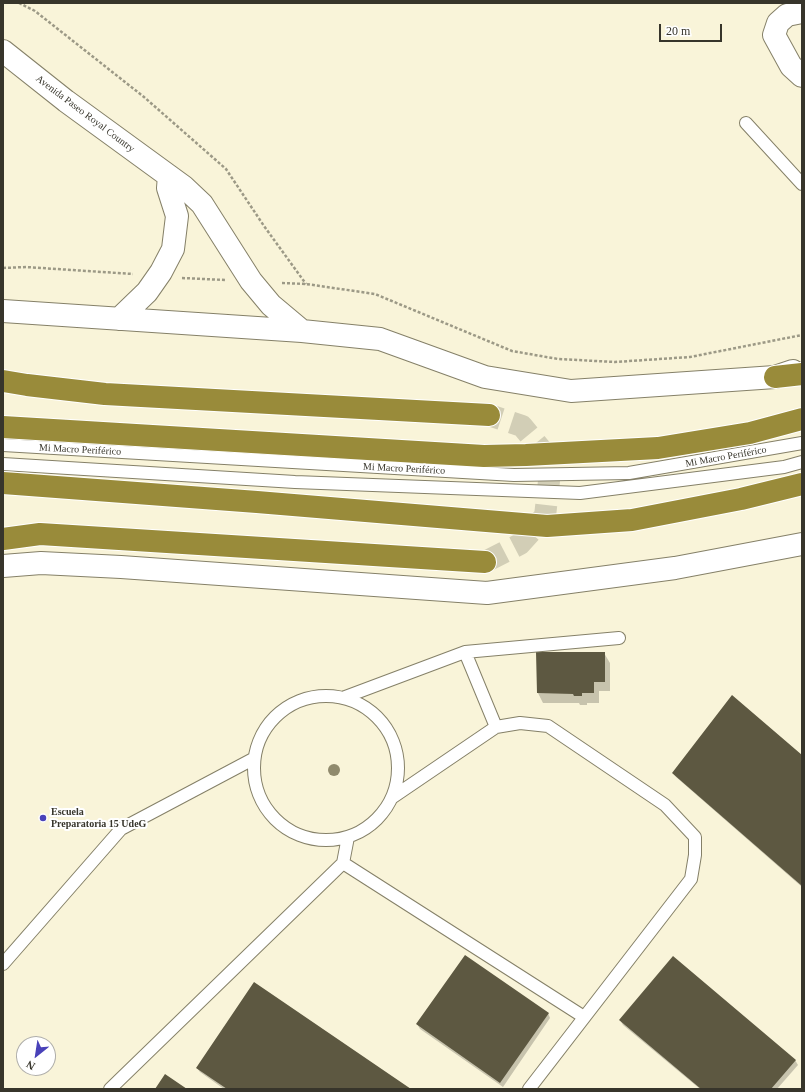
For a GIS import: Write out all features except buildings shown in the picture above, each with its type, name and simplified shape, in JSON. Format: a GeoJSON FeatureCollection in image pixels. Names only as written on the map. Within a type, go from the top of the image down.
{"type":"FeatureCollection","features":[{"type":"Feature","properties":{"kind":"highway"},"geometry":{"type":"LineString","coordinates":[[775,377],[802,374]]}},
{"type":"Feature","properties":{"kind":"highway"},"geometry":{"type":"LineString","coordinates":[[3,381],[105,394],[489,415]]}},
{"type":"Feature","properties":{"kind":"highway"},"geometry":{"type":"LineString","coordinates":[[3,427],[476,455],[519,455],[658,448],[750,433],[802,419]]}},
{"type":"Feature","properties":{"kind":"highway"},"geometry":{"type":"LineString","coordinates":[[3,483],[547,526],[632,520],[741,499],[802,484]]}},
{"type":"Feature","properties":{"kind":"highway"},"geometry":{"type":"LineString","coordinates":[[3,539],[40,534],[485,562]]}},
{"type":"Feature","properties":{"kind":"main road"},"geometry":{"type":"LineString","coordinates":[[802,12],[787,16],[778,23],[774,35],[791,66],[802,76]]}},
{"type":"Feature","properties":{"kind":"main road","name":"Avenida Paseo Royal Country"},"geometry":{"type":"LineString","coordinates":[[3,51],[66,101],[184,187],[202,204],[251,282],[271,305],[302,331]]}},
{"type":"Feature","properties":{"kind":"main road"},"geometry":{"type":"LineString","coordinates":[[119,319],[147,292],[173,249],[177,216],[168,188],[169,176]]}},
{"type":"Feature","properties":{"kind":"main road"},"geometry":{"type":"LineString","coordinates":[[3,311],[302,331],[380,339],[485,377],[571,391],[775,377],[802,368]]}},
{"type":"Feature","properties":{"kind":"main road"},"geometry":{"type":"LineString","coordinates":[[3,566],[41,563],[121,567],[487,593],[674,568],[802,544]]}},
{"type":"Feature","properties":{"kind":"lane"},"geometry":{"type":"LineString","coordinates":[[746,122],[802,184]]}},
{"type":"Feature","properties":{"kind":"lane","name":"Mi Macro Periférico"},"geometry":{"type":"LineString","coordinates":[[3,445],[514,475],[629,474],[802,443]]}},
{"type":"Feature","properties":{"kind":"lane","name":"Mi Macro Periférico"},"geometry":{"type":"LineString","coordinates":[[3,464],[295,482],[580,493],[784,467],[802,462]]}},
{"type":"Feature","properties":{"kind":"lane"},"geometry":{"type":"LineString","coordinates":[[345,697],[465,652],[619,638]]}},
{"type":"Feature","properties":{"kind":"lane"},"geometry":{"type":"LineString","coordinates":[[465,652],[496,727]]}},
{"type":"Feature","properties":{"kind":"lane"},"geometry":{"type":"LineString","coordinates":[[320,695],[345,697],[367,708],[385,725],[396,748],[399,773],[393,797],[382,814],[366,828],[348,837],[324,840],[300,836],[279,823],[264,805],[254,783],[253,759],[260,735],[275,715],[296,701],[320,695]]}},
{"type":"Feature","properties":{"kind":"lane"},"geometry":{"type":"LineString","coordinates":[[393,797],[496,727],[520,723],[548,726],[665,805],[695,837],[695,855],[691,878],[529,1089]]}},
{"type":"Feature","properties":{"kind":"lane"},"geometry":{"type":"LineString","coordinates":[[3,964],[120,829],[253,759]]}},
{"type":"Feature","properties":{"kind":"lane"},"geometry":{"type":"LineString","coordinates":[[110,1089],[343,863],[348,837]]}},
{"type":"Feature","properties":{"kind":"lane"},"geometry":{"type":"LineString","coordinates":[[343,863],[584,1017]]}},
{"type":"Feature","properties":{"kind":"path"},"geometry":{"type":"LineString","coordinates":[[19,3],[35,11],[144,97],[226,169],[264,226],[306,284]]}},
{"type":"Feature","properties":{"kind":"path"},"geometry":{"type":"LineString","coordinates":[[3,268],[26,267],[251,282],[306,284],[375,294],[512,352],[558,358],[615,362],[690,357],[802,335]]}},
{"type":"Feature","properties":{"kind":"tunnel"},"geometry":{"type":"LineString","coordinates":[[485,562],[520,544],[545,516],[549,481],[546,455],[522,426],[489,415]]}},
{"type":"Feature","properties":{"kind":"place","name":"Escuela Preparatoria 15 UdeG"},"geometry":{"type":"Point","coordinates":[43,818]}}]}
